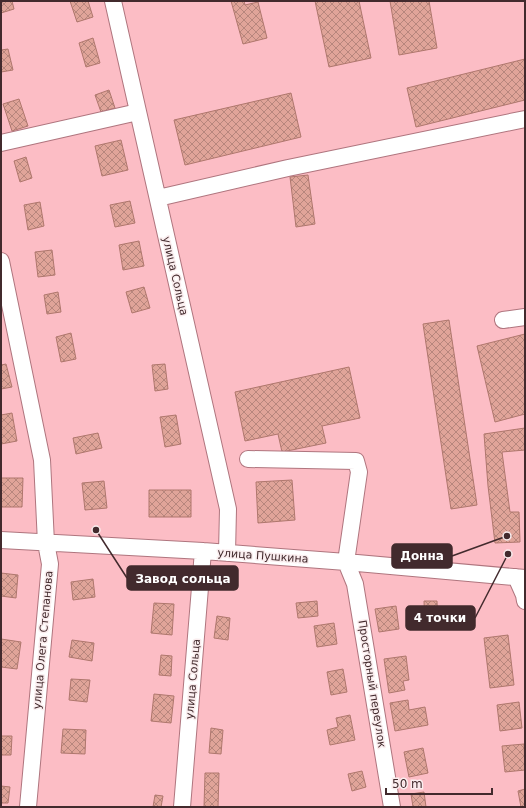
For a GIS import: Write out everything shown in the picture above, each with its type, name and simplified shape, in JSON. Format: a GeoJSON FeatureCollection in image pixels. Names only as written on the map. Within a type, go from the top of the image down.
{"type":"FeatureCollection","features":[{"type":"Feature","properties":{"kind":"street","name":"улица Сольца"},"geometry":{"type":"LineString","coordinates":[[113,1],[228,509],[227,553]]}},
{"type":"Feature","properties":{"kind":"street"},"geometry":{"type":"LineString","coordinates":[[1,143],[138,112]]}},
{"type":"Feature","properties":{"kind":"street"},"geometry":{"type":"LineString","coordinates":[[158,198],[288,168],[525,119]]}},
{"type":"Feature","properties":{"kind":"street","name":"улица Олега Степанова"},"geometry":{"type":"LineString","coordinates":[[1,261],[42,460],[46,543],[50,564],[28,807]]}},
{"type":"Feature","properties":{"kind":"street"},"geometry":{"type":"LineString","coordinates":[[503,320],[525,317]]}},
{"type":"Feature","properties":{"kind":"street"},"geometry":{"type":"LineString","coordinates":[[248,459],[356,460],[359,472],[346,562]]}},
{"type":"Feature","properties":{"kind":"street","name":"улица Пушкина"},"geometry":{"type":"LineString","coordinates":[[1,540],[203,551],[520,577]]}},
{"type":"Feature","properties":{"kind":"street","name":"улица Сольца"},"geometry":{"type":"LineString","coordinates":[[182,807],[203,551]]}},
{"type":"Feature","properties":{"kind":"street","name":"Просторный переулок"},"geometry":{"type":"LineString","coordinates":[[346,562],[355,584],[392,807]]}},
{"type":"Feature","properties":{"kind":"street"},"geometry":{"type":"LineString","coordinates":[[520,577],[525,601]]}},
{"type":"Feature","properties":{"kind":"building"},"geometry":{"type":"Polygon","coordinates":[[[1,1],[12,1],[14,9],[1,13],[1,1]]]}},
{"type":"Feature","properties":{"kind":"building"},"geometry":{"type":"Polygon","coordinates":[[[70,1],[88,1],[93,17],[77,22],[70,1]]]}},
{"type":"Feature","properties":{"kind":"building"},"geometry":{"type":"Polygon","coordinates":[[[231,1],[244,1],[245,5],[258,2],[267,38],[243,44],[231,1]]]}},
{"type":"Feature","properties":{"kind":"building"},"geometry":{"type":"Polygon","coordinates":[[[315,1],[359,1],[371,58],[329,67],[315,1]]]}},
{"type":"Feature","properties":{"kind":"building"},"geometry":{"type":"Polygon","coordinates":[[[390,1],[429,1],[437,48],[399,55],[390,1]]]}},
{"type":"Feature","properties":{"kind":"building"},"geometry":{"type":"Polygon","coordinates":[[[93,38],[100,63],[86,67],[79,43],[93,38]]]}},
{"type":"Feature","properties":{"kind":"building"},"geometry":{"type":"Polygon","coordinates":[[[8,49],[13,70],[1,72],[1,50],[8,49]]]}},
{"type":"Feature","properties":{"kind":"building"},"geometry":{"type":"Polygon","coordinates":[[[525,59],[525,100],[416,127],[407,88],[525,59]]]}},
{"type":"Feature","properties":{"kind":"building"},"geometry":{"type":"Polygon","coordinates":[[[109,90],[115,108],[101,112],[95,95],[109,90]]]}},
{"type":"Feature","properties":{"kind":"building"},"geometry":{"type":"Polygon","coordinates":[[[291,93],[301,137],[185,165],[174,120],[291,93]]]}},
{"type":"Feature","properties":{"kind":"building"},"geometry":{"type":"Polygon","coordinates":[[[19,99],[28,126],[12,131],[3,104],[19,99]]]}},
{"type":"Feature","properties":{"kind":"building"},"geometry":{"type":"Polygon","coordinates":[[[121,140],[128,170],[102,176],[95,146],[121,140]]]}},
{"type":"Feature","properties":{"kind":"building"},"geometry":{"type":"Polygon","coordinates":[[[26,157],[32,178],[20,182],[14,161],[26,157]]]}},
{"type":"Feature","properties":{"kind":"building"},"geometry":{"type":"Polygon","coordinates":[[[308,175],[315,224],[296,227],[290,177],[308,175]]]}},
{"type":"Feature","properties":{"kind":"building"},"geometry":{"type":"Polygon","coordinates":[[[130,201],[135,223],[115,227],[110,205],[130,201]]]}},
{"type":"Feature","properties":{"kind":"building"},"geometry":{"type":"Polygon","coordinates":[[[40,202],[44,226],[28,230],[24,205],[40,202]]]}},
{"type":"Feature","properties":{"kind":"building"},"geometry":{"type":"Polygon","coordinates":[[[139,241],[144,266],[123,270],[119,245],[139,241]]]}},
{"type":"Feature","properties":{"kind":"building"},"geometry":{"type":"Polygon","coordinates":[[[52,250],[55,275],[38,277],[35,252],[52,250]]]}},
{"type":"Feature","properties":{"kind":"building"},"geometry":{"type":"Polygon","coordinates":[[[144,287],[150,308],[132,313],[126,292],[144,287]]]}},
{"type":"Feature","properties":{"kind":"building"},"geometry":{"type":"Polygon","coordinates":[[[58,292],[61,312],[47,314],[44,295],[58,292]]]}},
{"type":"Feature","properties":{"kind":"building"},"geometry":{"type":"Polygon","coordinates":[[[449,320],[477,505],[451,509],[423,324],[449,320]]]}},
{"type":"Feature","properties":{"kind":"building"},"geometry":{"type":"Polygon","coordinates":[[[71,333],[76,359],[61,362],[56,337],[71,333]]]}},
{"type":"Feature","properties":{"kind":"building"},"geometry":{"type":"Polygon","coordinates":[[[525,334],[525,414],[495,422],[477,346],[525,334]]]}},
{"type":"Feature","properties":{"kind":"building"},"geometry":{"type":"Polygon","coordinates":[[[6,364],[12,387],[1,389],[1,365],[6,364]]]}},
{"type":"Feature","properties":{"kind":"building"},"geometry":{"type":"Polygon","coordinates":[[[165,364],[168,389],[155,391],[152,365],[165,364]]]}},
{"type":"Feature","properties":{"kind":"building"},"geometry":{"type":"Polygon","coordinates":[[[349,367],[360,418],[322,426],[326,443],[282,452],[278,434],[245,441],[235,392],[349,367]]]}},
{"type":"Feature","properties":{"kind":"building"},"geometry":{"type":"Polygon","coordinates":[[[12,413],[17,441],[1,444],[1,415],[12,413]]]}},
{"type":"Feature","properties":{"kind":"building"},"geometry":{"type":"Polygon","coordinates":[[[176,415],[181,444],[165,447],[160,417],[176,415]]]}},
{"type":"Feature","properties":{"kind":"building"},"geometry":{"type":"Polygon","coordinates":[[[525,428],[525,450],[502,452],[510,512],[519,512],[520,542],[495,543],[488,486],[484,434],[525,428]]]}},
{"type":"Feature","properties":{"kind":"building"},"geometry":{"type":"Polygon","coordinates":[[[98,433],[102,448],[76,454],[73,438],[98,433]]]}},
{"type":"Feature","properties":{"kind":"building"},"geometry":{"type":"Polygon","coordinates":[[[1,478],[23,478],[22,507],[1,507],[1,478]]]}},
{"type":"Feature","properties":{"kind":"building"},"geometry":{"type":"Polygon","coordinates":[[[292,480],[295,520],[258,523],[256,482],[292,480]]]}},
{"type":"Feature","properties":{"kind":"building"},"geometry":{"type":"Polygon","coordinates":[[[104,481],[107,508],[85,510],[82,483],[104,481]]]}},
{"type":"Feature","properties":{"kind":"building"},"geometry":{"type":"Polygon","coordinates":[[[149,490],[191,490],[191,517],[149,517],[149,490]]]}},
{"type":"Feature","properties":{"kind":"building"},"geometry":{"type":"Polygon","coordinates":[[[1,573],[18,575],[16,598],[1,596],[1,573]]]}},
{"type":"Feature","properties":{"kind":"building"},"geometry":{"type":"Polygon","coordinates":[[[93,579],[95,597],[73,600],[71,582],[93,579]]]}},
{"type":"Feature","properties":{"kind":"building"},"geometry":{"type":"Polygon","coordinates":[[[317,601],[318,616],[298,618],[296,603],[317,601]]]}},
{"type":"Feature","properties":{"kind":"building"},"geometry":{"type":"Polygon","coordinates":[[[424,601],[437,601],[438,627],[425,628],[424,601]]]}},
{"type":"Feature","properties":{"kind":"building"},"geometry":{"type":"Polygon","coordinates":[[[154,603],[174,604],[172,635],[151,633],[154,603]]]}},
{"type":"Feature","properties":{"kind":"building"},"geometry":{"type":"Polygon","coordinates":[[[396,606],[399,629],[379,632],[375,609],[396,606]]]}},
{"type":"Feature","properties":{"kind":"building"},"geometry":{"type":"Polygon","coordinates":[[[217,616],[230,618],[228,640],[214,638],[217,616]]]}},
{"type":"Feature","properties":{"kind":"building"},"geometry":{"type":"Polygon","coordinates":[[[334,623],[337,644],[317,647],[314,626],[334,623]]]}},
{"type":"Feature","properties":{"kind":"building"},"geometry":{"type":"Polygon","coordinates":[[[508,635],[514,685],[490,688],[484,638],[508,635]]]}},
{"type":"Feature","properties":{"kind":"building"},"geometry":{"type":"Polygon","coordinates":[[[1,639],[21,642],[17,669],[1,667],[1,639]]]}},
{"type":"Feature","properties":{"kind":"building"},"geometry":{"type":"Polygon","coordinates":[[[72,640],[94,643],[92,661],[69,657],[72,640]]]}},
{"type":"Feature","properties":{"kind":"building"},"geometry":{"type":"Polygon","coordinates":[[[161,655],[172,656],[171,676],[159,675],[161,655]]]}},
{"type":"Feature","properties":{"kind":"building"},"geometry":{"type":"Polygon","coordinates":[[[406,656],[409,680],[403,681],[405,690],[389,693],[384,659],[406,656]]]}},
{"type":"Feature","properties":{"kind":"building"},"geometry":{"type":"Polygon","coordinates":[[[343,669],[347,692],[331,695],[327,672],[343,669]]]}},
{"type":"Feature","properties":{"kind":"building"},"geometry":{"type":"Polygon","coordinates":[[[71,679],[90,680],[87,702],[69,700],[71,679]]]}},
{"type":"Feature","properties":{"kind":"building"},"geometry":{"type":"Polygon","coordinates":[[[154,694],[174,696],[171,723],[151,721],[154,694]]]}},
{"type":"Feature","properties":{"kind":"building"},"geometry":{"type":"Polygon","coordinates":[[[408,700],[409,710],[425,707],[428,725],[395,731],[390,703],[408,700]]]}},
{"type":"Feature","properties":{"kind":"building"},"geometry":{"type":"Polygon","coordinates":[[[519,702],[522,728],[500,731],[497,705],[519,702]]]}},
{"type":"Feature","properties":{"kind":"building"},"geometry":{"type":"Polygon","coordinates":[[[350,715],[355,740],[330,745],[327,730],[338,727],[336,718],[350,715]]]}},
{"type":"Feature","properties":{"kind":"building"},"geometry":{"type":"Polygon","coordinates":[[[211,728],[223,730],[221,754],[209,753],[211,728]]]}},
{"type":"Feature","properties":{"kind":"building"},"geometry":{"type":"Polygon","coordinates":[[[63,729],[86,730],[85,754],[61,753],[63,729]]]}},
{"type":"Feature","properties":{"kind":"building"},"geometry":{"type":"Polygon","coordinates":[[[1,736],[12,736],[11,755],[1,755],[1,736]]]}},
{"type":"Feature","properties":{"kind":"building"},"geometry":{"type":"Polygon","coordinates":[[[524,744],[525,770],[505,772],[502,746],[524,744]]]}},
{"type":"Feature","properties":{"kind":"building"},"geometry":{"type":"Polygon","coordinates":[[[423,748],[428,773],[409,777],[404,752],[423,748]]]}},
{"type":"Feature","properties":{"kind":"building"},"geometry":{"type":"Polygon","coordinates":[[[362,771],[366,787],[352,791],[348,774],[362,771]]]}},
{"type":"Feature","properties":{"kind":"building"},"geometry":{"type":"Polygon","coordinates":[[[205,773],[219,773],[218,807],[204,807],[205,773]]]}},
{"type":"Feature","properties":{"kind":"building"},"geometry":{"type":"Polygon","coordinates":[[[1,786],[10,787],[8,803],[1,803],[1,786]]]}},
{"type":"Feature","properties":{"kind":"building"},"geometry":{"type":"Polygon","coordinates":[[[525,789],[525,807],[521,807],[518,791],[525,789]]]}},
{"type":"Feature","properties":{"kind":"building"},"geometry":{"type":"Polygon","coordinates":[[[424,792],[426,807],[413,807],[411,794],[424,792]]]}},
{"type":"Feature","properties":{"kind":"building"},"geometry":{"type":"Polygon","coordinates":[[[155,795],[163,796],[161,807],[153,807],[155,795]]]}},
{"type":"Feature","properties":{"kind":"place","name":"Завод сольца"},"geometry":{"type":"Point","coordinates":[96,530]}},
{"type":"Feature","properties":{"kind":"place","name":"Донна"},"geometry":{"type":"Point","coordinates":[507,536]}},
{"type":"Feature","properties":{"kind":"place","name":"4 точки"},"geometry":{"type":"Point","coordinates":[508,554]}}]}
